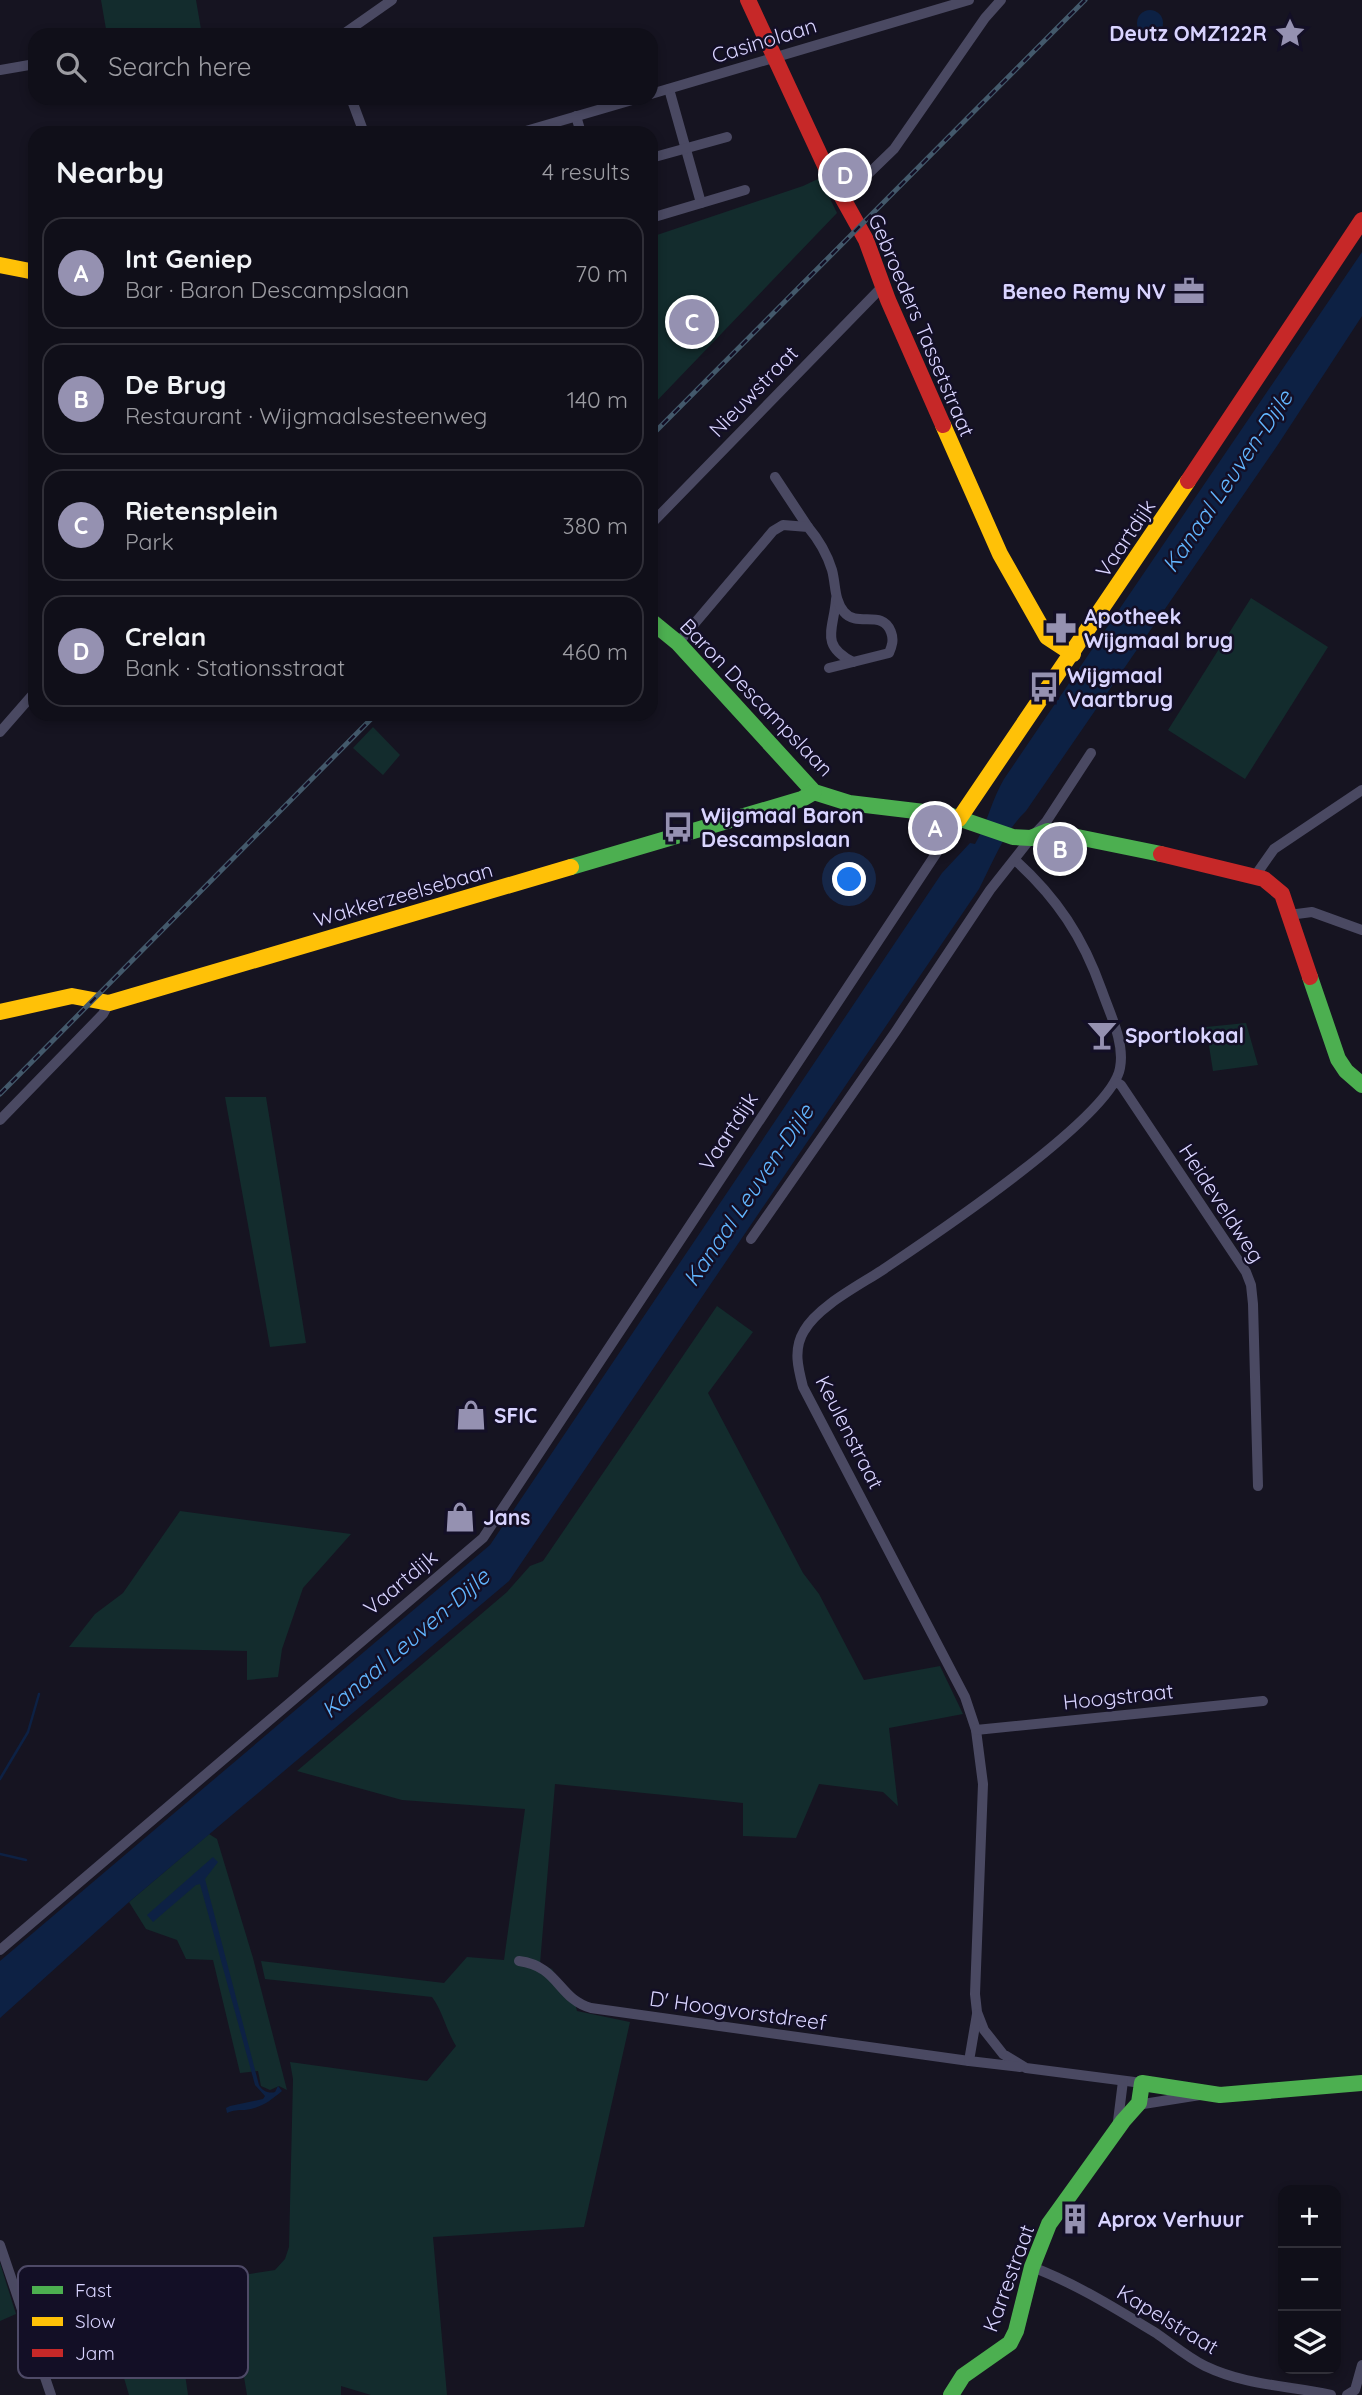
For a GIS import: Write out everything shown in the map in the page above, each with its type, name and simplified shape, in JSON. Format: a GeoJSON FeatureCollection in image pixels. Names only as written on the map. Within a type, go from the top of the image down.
{"type":"FeatureCollection","features":[{"type":"Feature","properties":{"kind":"street"},"geometry":{"type":"LineString","coordinates":[[352,28],[392,0]]}},
{"type":"Feature","properties":{"kind":"street","name":"Gebroeders Tassetstraat"},"geometry":{"type":"LineString","coordinates":[[748,0],[840,194],[866,240],[883,286],[1000,554],[1047,637],[1073,654]]}},
{"type":"Feature","properties":{"kind":"street","name":"Casinolaan"},"geometry":{"type":"LineString","coordinates":[[658,92],[970,0]]}},
{"type":"Feature","properties":{"kind":"street"},"geometry":{"type":"LineString","coordinates":[[840,194],[864,178],[894,149],[993,3]]}},
{"type":"Feature","properties":{"kind":"street"},"geometry":{"type":"LineString","coordinates":[[0,70],[28,65]]}},
{"type":"Feature","properties":{"kind":"street"},"geometry":{"type":"LineString","coordinates":[[668,89],[701,204]]}},
{"type":"Feature","properties":{"kind":"street"},"geometry":{"type":"LineString","coordinates":[[354,105],[361,126]]}},
{"type":"Feature","properties":{"kind":"street"},"geometry":{"type":"LineString","coordinates":[[542,126],[614,105]]}},
{"type":"Feature","properties":{"kind":"street"},"geometry":{"type":"LineString","coordinates":[[576,116],[578,126]]}},
{"type":"Feature","properties":{"kind":"street"},"geometry":{"type":"LineString","coordinates":[[658,156],[727,137]]}},
{"type":"Feature","properties":{"kind":"street"},"geometry":{"type":"LineString","coordinates":[[658,216],[745,190]]}},
{"type":"Feature","properties":{"kind":"street","name":"Vaartdijk"},"geometry":{"type":"LineString","coordinates":[[0,1950],[483,1538],[959,819],[1073,654],[1362,220]]}},
{"type":"Feature","properties":{"kind":"street"},"geometry":{"type":"LineString","coordinates":[[0,265],[28,271]]}},
{"type":"Feature","properties":{"kind":"street","name":"Nieuwstraat"},"geometry":{"type":"LineString","coordinates":[[658,517],[883,286]]}},
{"type":"Feature","properties":{"kind":"street"},"geometry":{"type":"LineString","coordinates":[[775,477],[828,558],[842,610],[850,618],[881,621],[891,631],[889,653],[829,668]]}},
{"type":"Feature","properties":{"kind":"street"},"geometry":{"type":"LineString","coordinates":[[678,643],[773,531],[783,525],[808,527]]}},
{"type":"Feature","properties":{"kind":"street"},"geometry":{"type":"LineString","coordinates":[[836,595],[832,643],[838,653],[853,662]]}},
{"type":"Feature","properties":{"kind":"street","name":"Baron Descampslaan"},"geometry":{"type":"LineString","coordinates":[[658,627],[678,643],[814,792],[849,803],[949,815],[959,819]]}},
{"type":"Feature","properties":{"kind":"street"},"geometry":{"type":"LineString","coordinates":[[0,732],[28,700]]}},
{"type":"Feature","properties":{"kind":"street"},"geometry":{"type":"LineString","coordinates":[[751,1239],[896,1031],[990,890],[1046,822],[1091,753]]}},
{"type":"Feature","properties":{"kind":"street"},"geometry":{"type":"LineString","coordinates":[[1255,876],[1274,849],[1362,790]]}},
{"type":"Feature","properties":{"kind":"street","name":"Wakkerzeelsebaan"},"geometry":{"type":"LineString","coordinates":[[0,1012],[72,996],[109,1003],[803,799],[814,792]]}},
{"type":"Feature","properties":{"kind":"street"},"geometry":{"type":"LineString","coordinates":[[959,819],[1013,837],[1031,838],[1041,832],[1066,834],[1264,879],[1282,894],[1338,1059],[1346,1071],[1362,1085]]}},
{"type":"Feature","properties":{"kind":"street"},"geometry":{"type":"LineString","coordinates":[[1015,860],[1062,909],[1092,963],[1119,1041],[1121,1068],[1116,1082]]}},
{"type":"Feature","properties":{"kind":"street"},"geometry":{"type":"LineString","coordinates":[[1289,915],[1312,912],[1362,930]]}},
{"type":"Feature","properties":{"kind":"street"},"geometry":{"type":"LineString","coordinates":[[0,1121],[103,1014],[109,1003]]}},
{"type":"Feature","properties":{"kind":"street","name":"Heideveldweg"},"geometry":{"type":"LineString","coordinates":[[1116,1082],[1215,1224],[1249,1278],[1253,1304],[1258,1486]]}},
{"type":"Feature","properties":{"kind":"street","name":"Keulenstraat"},"geometry":{"type":"LineString","coordinates":[[1026,2068],[1003,2054],[984,2030],[977,2012],[975,1994],[983,1784],[976,1730],[965,1697],[803,1387],[797,1366],[797,1351],[803,1332],[813,1320],[838,1299],[948,1226],[1014,1177],[1101,1102],[1116,1082]]}},
{"type":"Feature","properties":{"kind":"street","name":"Hoogstraat"},"geometry":{"type":"LineString","coordinates":[[976,1730],[1263,1701]]}},
{"type":"Feature","properties":{"kind":"street","name":"D' Hoogvorstdreef"},"geometry":{"type":"LineString","coordinates":[[519,1961],[534,1964],[550,1973],[576,2003],[591,2008],[969,2061]]}},
{"type":"Feature","properties":{"kind":"street","name":"Keulenstraat"},"geometry":{"type":"LineString","coordinates":[[977,2012],[969,2061],[1142,2083]]}},
{"type":"Feature","properties":{"kind":"street","name":"Karrestraat"},"geometry":{"type":"LineString","coordinates":[[1117,2129],[1123,2081]]}},
{"type":"Feature","properties":{"kind":"street"},"geometry":{"type":"LineString","coordinates":[[1142,2083],[1220,2095],[1362,2082]]}},
{"type":"Feature","properties":{"kind":"street","name":"Karrestraat"},"geometry":{"type":"LineString","coordinates":[[951,2395],[963,2376],[1010,2343],[1016,2331],[1032,2267],[1049,2224],[1137,2105],[1142,2083]]}},
{"type":"Feature","properties":{"kind":"street"},"geometry":{"type":"LineString","coordinates":[[1137,2105],[1206,2093]]}},
{"type":"Feature","properties":{"kind":"street"},"geometry":{"type":"LineString","coordinates":[[0,2245],[18,2298]]}},
{"type":"Feature","properties":{"kind":"street","name":"Kapelstraat"},"geometry":{"type":"LineString","coordinates":[[1032,2267],[1051,2274],[1111,2306],[1159,2335],[1187,2356],[1216,2371],[1260,2384],[1331,2395]]}},
{"type":"Feature","properties":{"kind":"street"},"geometry":{"type":"LineString","coordinates":[[1347,2395],[1355,2390],[1362,2365]]}},
{"type":"Feature","properties":{"kind":"street"},"geometry":{"type":"LineString","coordinates":[[45,2378],[51,2395]]}},
{"type":"Feature","properties":{"kind":"green space"},"geometry":{"type":"Polygon","coordinates":[[[101,0],[196,0],[201,28],[106,28],[101,0]]]}},
{"type":"Feature","properties":{"kind":"green space"},"geometry":{"type":"Polygon","coordinates":[[[820,178],[837,213],[658,400],[658,235],[820,178]]]}},
{"type":"Feature","properties":{"kind":"green space"},"geometry":{"type":"Polygon","coordinates":[[[1251,598],[1328,647],[1245,779],[1168,730],[1251,598]]]}},
{"type":"Feature","properties":{"kind":"green space"},"geometry":{"type":"Polygon","coordinates":[[[373,727],[400,755],[383,775],[353,748],[373,727]]]}},
{"type":"Feature","properties":{"kind":"green space"},"geometry":{"type":"Polygon","coordinates":[[[1246,1023],[1258,1065],[1213,1071],[1206,1027],[1246,1023]]]}},
{"type":"Feature","properties":{"kind":"green space"},"geometry":{"type":"Polygon","coordinates":[[[225,1097],[266,1097],[306,1343],[270,1347],[225,1097]]]}},
{"type":"Feature","properties":{"kind":"green space"},"geometry":{"type":"Polygon","coordinates":[[[717,1306],[753,1332],[708,1393],[803,1573],[819,1594],[864,1680],[940,1666],[963,1714],[889,1728],[898,1806],[883,1792],[819,1784],[796,1838],[743,1836],[743,1803],[555,1784],[540,1964],[552,1969],[573,1994],[577,2011],[630,2022],[584,2227],[433,2237],[447,2395],[371,2395],[341,2386],[341,2395],[247,2395],[244,2378],[248,2378],[248,2274],[275,2270],[285,2259],[289,2247],[293,2079],[290,2062],[427,2081],[456,2046],[432,1997],[265,1979],[261,1961],[444,1983],[467,1957],[504,1960],[525,1809],[402,1800],[297,1771],[507,1592],[530,1566],[543,1561],[717,1306]]]}},
{"type":"Feature","properties":{"kind":"green space"},"geometry":{"type":"Polygon","coordinates":[[[180,1511],[351,1534],[303,1588],[282,1649],[278,1677],[247,1680],[247,1651],[69,1647],[95,1614],[123,1593],[180,1511]]]}},
{"type":"Feature","properties":{"kind":"green space"},"geometry":{"type":"Polygon","coordinates":[[[209,1834],[217,1839],[253,1958],[287,2090],[279,2086],[270,2090],[261,2086],[258,2071],[240,2073],[213,1960],[186,1959],[177,1940],[146,1929],[129,1902],[209,1834]]]}},
{"type":"Feature","properties":{"kind":"green space"},"geometry":{"type":"Polygon","coordinates":[[[0,2263],[16,2314],[0,2321],[0,2263]]]}},
{"type":"Feature","properties":{"kind":"green space"},"geometry":{"type":"Polygon","coordinates":[[[124,2378],[186,2378],[188,2395],[129,2395],[124,2378]]]}},
{"type":"Feature","properties":{"kind":"water"},"geometry":{"type":"Polygon","coordinates":[[[1150,10],[1159,14],[1163,23],[1159,32],[1150,36],[1141,32],[1137,23],[1141,14],[1150,10]]]}},
{"type":"Feature","properties":{"kind":"water","name":"Kanaal Leuven-Dijle"},"geometry":{"type":"Polygon","coordinates":[[[1362,252],[1362,316],[1277,446],[1026,811],[1011,828],[979,889],[509,1581],[129,1902],[0,2018],[0,1961],[490,1545],[942,873],[970,843],[975,844],[1004,779],[1362,252]]]}},
{"type":"Feature","properties":{"kind":"water"},"geometry":{"type":"Polygon","coordinates":[[[213,1857],[218,1862],[205,1879],[259,2085],[268,2092],[275,2092],[278,2086],[282,2091],[261,2106],[227,2113],[226,2108],[230,2106],[263,2099],[265,2096],[255,2085],[200,1884],[153,1922],[147,1915],[213,1857]]]}},
{"type":"Feature","properties":{"kind":"waterway"},"geometry":{"type":"LineString","coordinates":[[0,1779],[28,1732],[39,1694]]}},
{"type":"Feature","properties":{"kind":"waterway"},"geometry":{"type":"LineString","coordinates":[[0,1854],[26,1860]]}},
{"type":"Feature","properties":{"kind":"railway"},"geometry":{"type":"LineString","coordinates":[[658,429],[1085,0]]}},
{"type":"Feature","properties":{"kind":"railway"},"geometry":{"type":"LineString","coordinates":[[0,1094],[369,721]]}},
{"type":"Feature","properties":{"kind":"traffic: fast"},"geometry":{"type":"LineString","coordinates":[[658,627],[678,643],[814,792],[849,803],[949,815],[1013,837],[1031,838],[1048,831],[1161,854]]}},
{"type":"Feature","properties":{"kind":"traffic: fast"},"geometry":{"type":"LineString","coordinates":[[571,867],[802,799],[814,792]]}},
{"type":"Feature","properties":{"kind":"traffic: fast"},"geometry":{"type":"LineString","coordinates":[[1310,977],[1338,1059],[1346,1071],[1362,1085]]}},
{"type":"Feature","properties":{"kind":"traffic: fast"},"geometry":{"type":"LineString","coordinates":[[951,2395],[963,2376],[1010,2343],[1016,2331],[1032,2267],[1049,2224],[1139,2103],[1142,2083],[1220,2095],[1362,2083]]}},
{"type":"Feature","properties":{"kind":"traffic: slow"},"geometry":{"type":"LineString","coordinates":[[0,265],[28,271]]}},
{"type":"Feature","properties":{"kind":"traffic: slow"},"geometry":{"type":"LineString","coordinates":[[943,425],[1000,554],[1047,637],[1073,654]]}},
{"type":"Feature","properties":{"kind":"traffic: slow"},"geometry":{"type":"LineString","coordinates":[[959,819],[1188,481]]}},
{"type":"Feature","properties":{"kind":"traffic: slow"},"geometry":{"type":"LineString","coordinates":[[0,1012],[72,996],[109,1003],[571,867]]}},
{"type":"Feature","properties":{"kind":"traffic: jam"},"geometry":{"type":"LineString","coordinates":[[748,0],[827,170],[866,240],[888,300],[943,425]]}},
{"type":"Feature","properties":{"kind":"traffic: jam"},"geometry":{"type":"LineString","coordinates":[[1188,481],[1362,220]]}},
{"type":"Feature","properties":{"kind":"traffic: jam"},"geometry":{"type":"LineString","coordinates":[[1161,854],[1264,879],[1282,894],[1310,977]]}},
{"type":"Feature","properties":{"kind":"place","name":"Deutz OMZ122R"},"geometry":{"type":"Point","coordinates":[1290,33]}},
{"type":"Feature","properties":{"kind":"place","name":"Crelan"},"geometry":{"type":"Point","coordinates":[845,175]}},
{"type":"Feature","properties":{"kind":"place","name":"Beneo Remy NV"},"geometry":{"type":"Point","coordinates":[1189,291]}},
{"type":"Feature","properties":{"kind":"place","name":"Rietensplein"},"geometry":{"type":"Point","coordinates":[692,322]}},
{"type":"Feature","properties":{"kind":"place","name":"Apotheek Wijgmaal brug"},"geometry":{"type":"Point","coordinates":[1061,628]}},
{"type":"Feature","properties":{"kind":"place","name":"Wijgmaal Vaartbrug"},"geometry":{"type":"Point","coordinates":[1044,687]}},
{"type":"Feature","properties":{"kind":"place","name":"Wijgmaal Baron Descampslaan"},"geometry":{"type":"Point","coordinates":[678,827]}},
{"type":"Feature","properties":{"kind":"place","name":"Int Geniep"},"geometry":{"type":"Point","coordinates":[935,828]}},
{"type":"Feature","properties":{"kind":"place","name":"De Brug"},"geometry":{"type":"Point","coordinates":[1060,849]}},
{"type":"Feature","properties":{"kind":"place","name":"Sportlokaal"},"geometry":{"type":"Point","coordinates":[1102,1035]}},
{"type":"Feature","properties":{"kind":"place","name":"SFIC"},"geometry":{"type":"Point","coordinates":[471,1415]}},
{"type":"Feature","properties":{"kind":"place","name":"Jans"},"geometry":{"type":"Point","coordinates":[460,1517]}},
{"type":"Feature","properties":{"kind":"place","name":"Aprox Verhuur"},"geometry":{"type":"Point","coordinates":[1075,2219]}}]}
